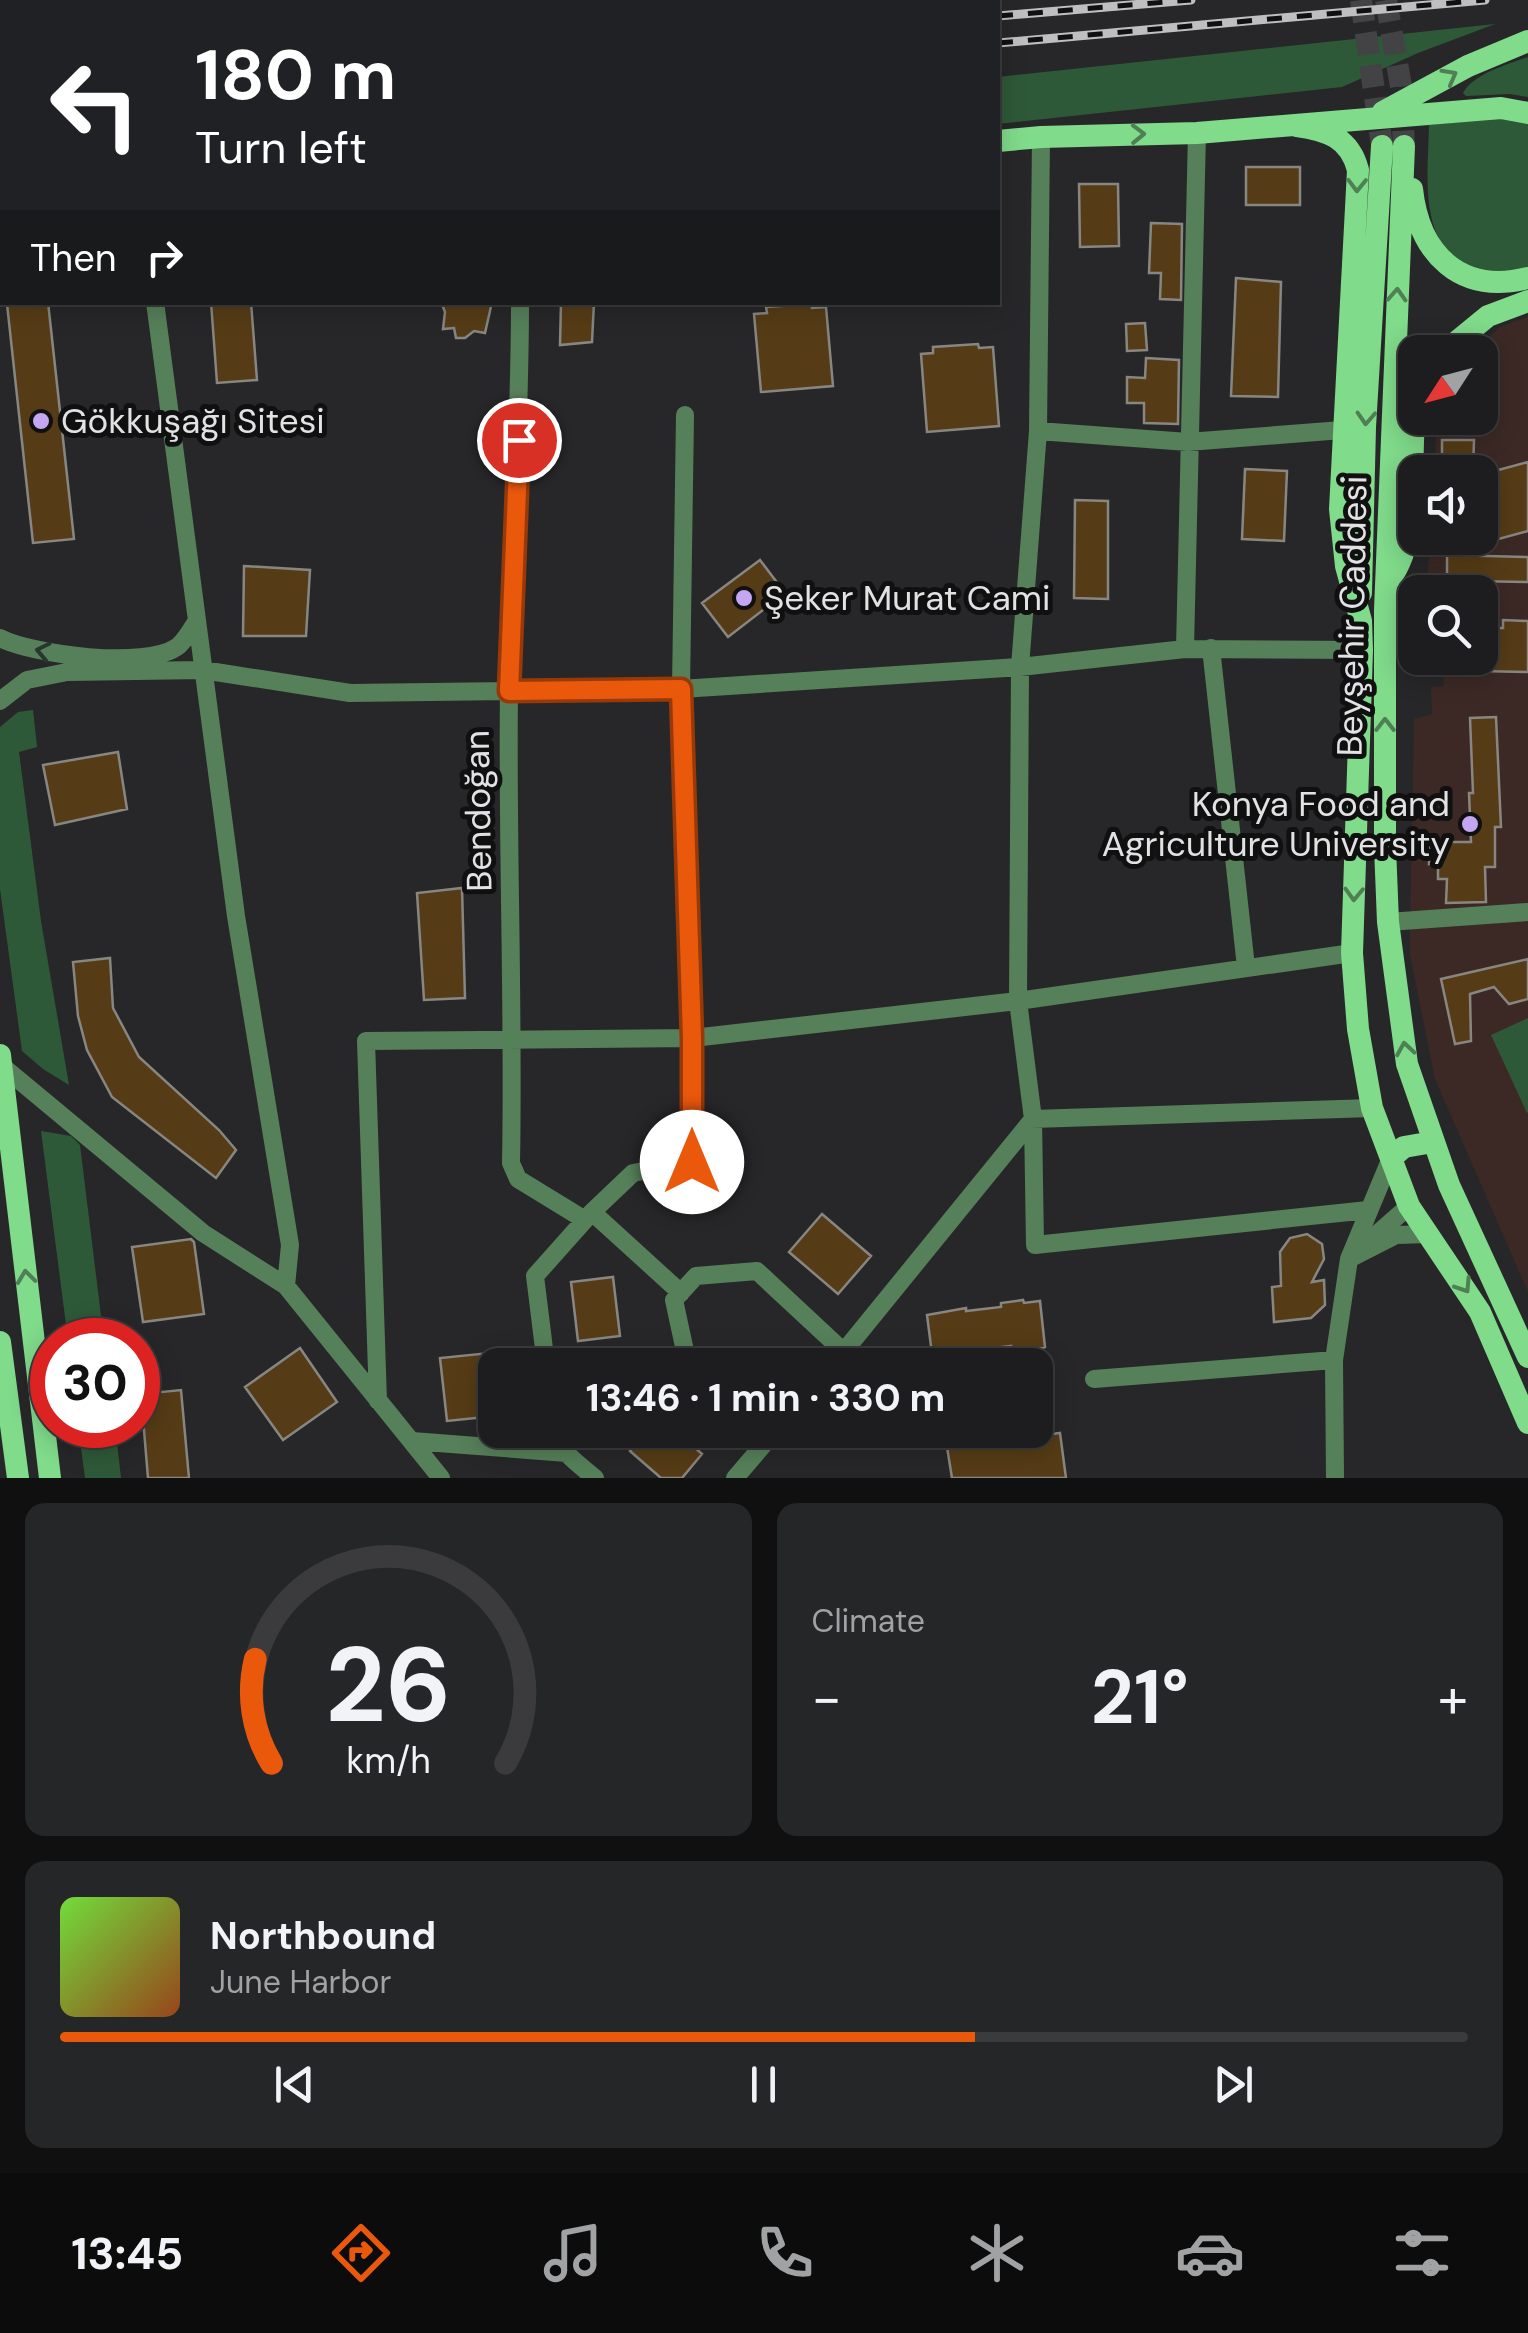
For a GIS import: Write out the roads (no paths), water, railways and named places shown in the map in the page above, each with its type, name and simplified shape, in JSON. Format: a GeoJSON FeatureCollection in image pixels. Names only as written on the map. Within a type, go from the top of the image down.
{"type":"FeatureCollection","features":[{"type":"Feature","properties":{"kind":"main road"},"geometry":{"type":"LineString","coordinates":[[1376,116],[1468,66],[1528,41]]}},
{"type":"Feature","properties":{"kind":"main road"},"geometry":{"type":"LineString","coordinates":[[1000,141],[1197,133],[1501,108],[1528,112]]}},
{"type":"Feature","properties":{"kind":"main road"},"geometry":{"type":"LineString","coordinates":[[1297,126],[1339,138],[1355,158],[1358,170],[1342,430],[1341,538],[1360,622],[1362,650],[1352,953],[1358,1029],[1372,1108],[1410,1206],[1480,1312],[1528,1422]]}},
{"type":"Feature","properties":{"kind":"main road"},"geometry":{"type":"LineString","coordinates":[[1393,146],[1430,247],[1458,272],[1476,279],[1494,283],[1528,278]]}},
{"type":"Feature","properties":{"kind":"main road","name":"Beyşehir Caddesi"},"geometry":{"type":"LineString","coordinates":[[1393,146],[1384,847],[1388,922],[1407,1064],[1449,1186]]}},
{"type":"Feature","properties":{"kind":"main road","name":"Beyşehir Caddesi"},"geometry":{"type":"LineString","coordinates":[[1360,622],[1366,427],[1393,146]]}},
{"type":"Feature","properties":{"kind":"main road"},"geometry":{"type":"LineString","coordinates":[[1465,335],[1488,316],[1528,301]]}},
{"type":"Feature","properties":{"kind":"main road"},"geometry":{"type":"LineString","coordinates":[[1386,586],[1396,572],[1407,534],[1414,435]]}},
{"type":"Feature","properties":{"kind":"main road"},"geometry":{"type":"LineString","coordinates":[[1,1060],[50,1478]]}},
{"type":"Feature","properties":{"kind":"main road"},"geometry":{"type":"LineString","coordinates":[[1391,1158],[1404,1147],[1433,1142]]}},
{"type":"Feature","properties":{"kind":"main road"},"geometry":{"type":"LineString","coordinates":[[1410,1206],[1449,1186],[1528,1357]]}},
{"type":"Feature","properties":{"kind":"main road"},"geometry":{"type":"LineString","coordinates":[[0,1342],[18,1478]]}},
{"type":"Feature","properties":{"kind":"street"},"geometry":{"type":"LineString","coordinates":[[1185,649],[1197,133]]}},
{"type":"Feature","properties":{"kind":"street"},"geometry":{"type":"LineString","coordinates":[[1040,137],[1038,431],[1020,667],[1018,1001],[1033,1119],[1036,1245],[1368,1210]]}},
{"type":"Feature","properties":{"kind":"street"},"geometry":{"type":"LineString","coordinates":[[155,305],[236,916],[290,1245],[286,1286]]}},
{"type":"Feature","properties":{"kind":"street","name":"Bendoğan"},"geometry":{"type":"LineString","coordinates":[[520,305],[509,691],[514,1041],[511,1163],[518,1179],[588,1216],[681,1293]]}},
{"type":"Feature","properties":{"kind":"street"},"geometry":{"type":"LineString","coordinates":[[544,1348],[535,1276],[633,1173],[692,1162],[681,689],[685,416]]}},
{"type":"Feature","properties":{"kind":"street"},"geometry":{"type":"LineString","coordinates":[[1038,431],[1188,442],[1342,430]]}},
{"type":"Feature","properties":{"kind":"street"},"geometry":{"type":"LineString","coordinates":[[0,638],[43,652],[85,657],[151,656],[178,647],[196,622]]}},
{"type":"Feature","properties":{"kind":"street"},"geometry":{"type":"LineString","coordinates":[[169,671],[189,659],[196,622]]}},
{"type":"Feature","properties":{"kind":"street"},"geometry":{"type":"LineString","coordinates":[[1211,648],[1246,967]]}},
{"type":"Feature","properties":{"kind":"street"},"geometry":{"type":"LineString","coordinates":[[0,701],[27,680],[66,672],[203,670],[350,693],[681,689],[1020,667],[1185,649],[1362,650]]}},
{"type":"Feature","properties":{"kind":"street"},"geometry":{"type":"LineString","coordinates":[[1388,922],[1528,912]]}},
{"type":"Feature","properties":{"kind":"street"},"geometry":{"type":"LineString","coordinates":[[378,1401],[366,1041],[692,1038],[1018,1001],[1352,953]]}},
{"type":"Feature","properties":{"kind":"street"},"geometry":{"type":"LineString","coordinates":[[1,1060],[204,1233],[286,1286],[441,1478]]}},
{"type":"Feature","properties":{"kind":"street"},"geometry":{"type":"LineString","coordinates":[[848,1348],[1033,1119],[1372,1108]]}},
{"type":"Feature","properties":{"kind":"street"},"geometry":{"type":"LineString","coordinates":[[1313,1478],[1335,1477],[1334,1360],[1349,1259],[1391,1158]]}},
{"type":"Feature","properties":{"kind":"street"},"geometry":{"type":"LineString","coordinates":[[1349,1259],[1410,1206]]}},
{"type":"Feature","properties":{"kind":"street"},"geometry":{"type":"LineString","coordinates":[[1349,1259],[1396,1235],[1430,1234]]}},
{"type":"Feature","properties":{"kind":"street"},"geometry":{"type":"LineString","coordinates":[[684,1348],[674,1300],[696,1276],[757,1270],[829,1348]]}},
{"type":"Feature","properties":{"kind":"street"},"geometry":{"type":"LineString","coordinates":[[1094,1379],[1334,1360]]}},
{"type":"Feature","properties":{"kind":"street"},"geometry":{"type":"LineString","coordinates":[[412,1441],[567,1453]]}},
{"type":"Feature","properties":{"kind":"street"},"geometry":{"type":"LineString","coordinates":[[563,1448],[596,1478]]}},
{"type":"Feature","properties":{"kind":"street"},"geometry":{"type":"LineString","coordinates":[[734,1478],[756,1448]]}},
{"type":"Feature","properties":{"kind":"tunnel"},"geometry":{"type":"LineString","coordinates":[[1361,0],[1382,146]]}},
{"type":"Feature","properties":{"kind":"tunnel"},"geometry":{"type":"LineString","coordinates":[[1386,0],[1401,86],[1404,146]]}},
{"type":"Feature","properties":{"kind":"railway"},"geometry":{"type":"LineString","coordinates":[[1000,16],[1191,0]]}},
{"type":"Feature","properties":{"kind":"railway"},"geometry":{"type":"LineString","coordinates":[[1000,43],[1485,0]]}},
{"type":"Feature","properties":{"kind":"place","name":"Gökkuşağı Sitesi"},"geometry":{"type":"Point","coordinates":[41,421]}},
{"type":"Feature","properties":{"kind":"place","name":"Şeker Murat Cami"},"geometry":{"type":"Point","coordinates":[744,598]}},
{"type":"Feature","properties":{"kind":"place","name":"Konya Food and Agriculture University"},"geometry":{"type":"Point","coordinates":[1470,824]}}]}
